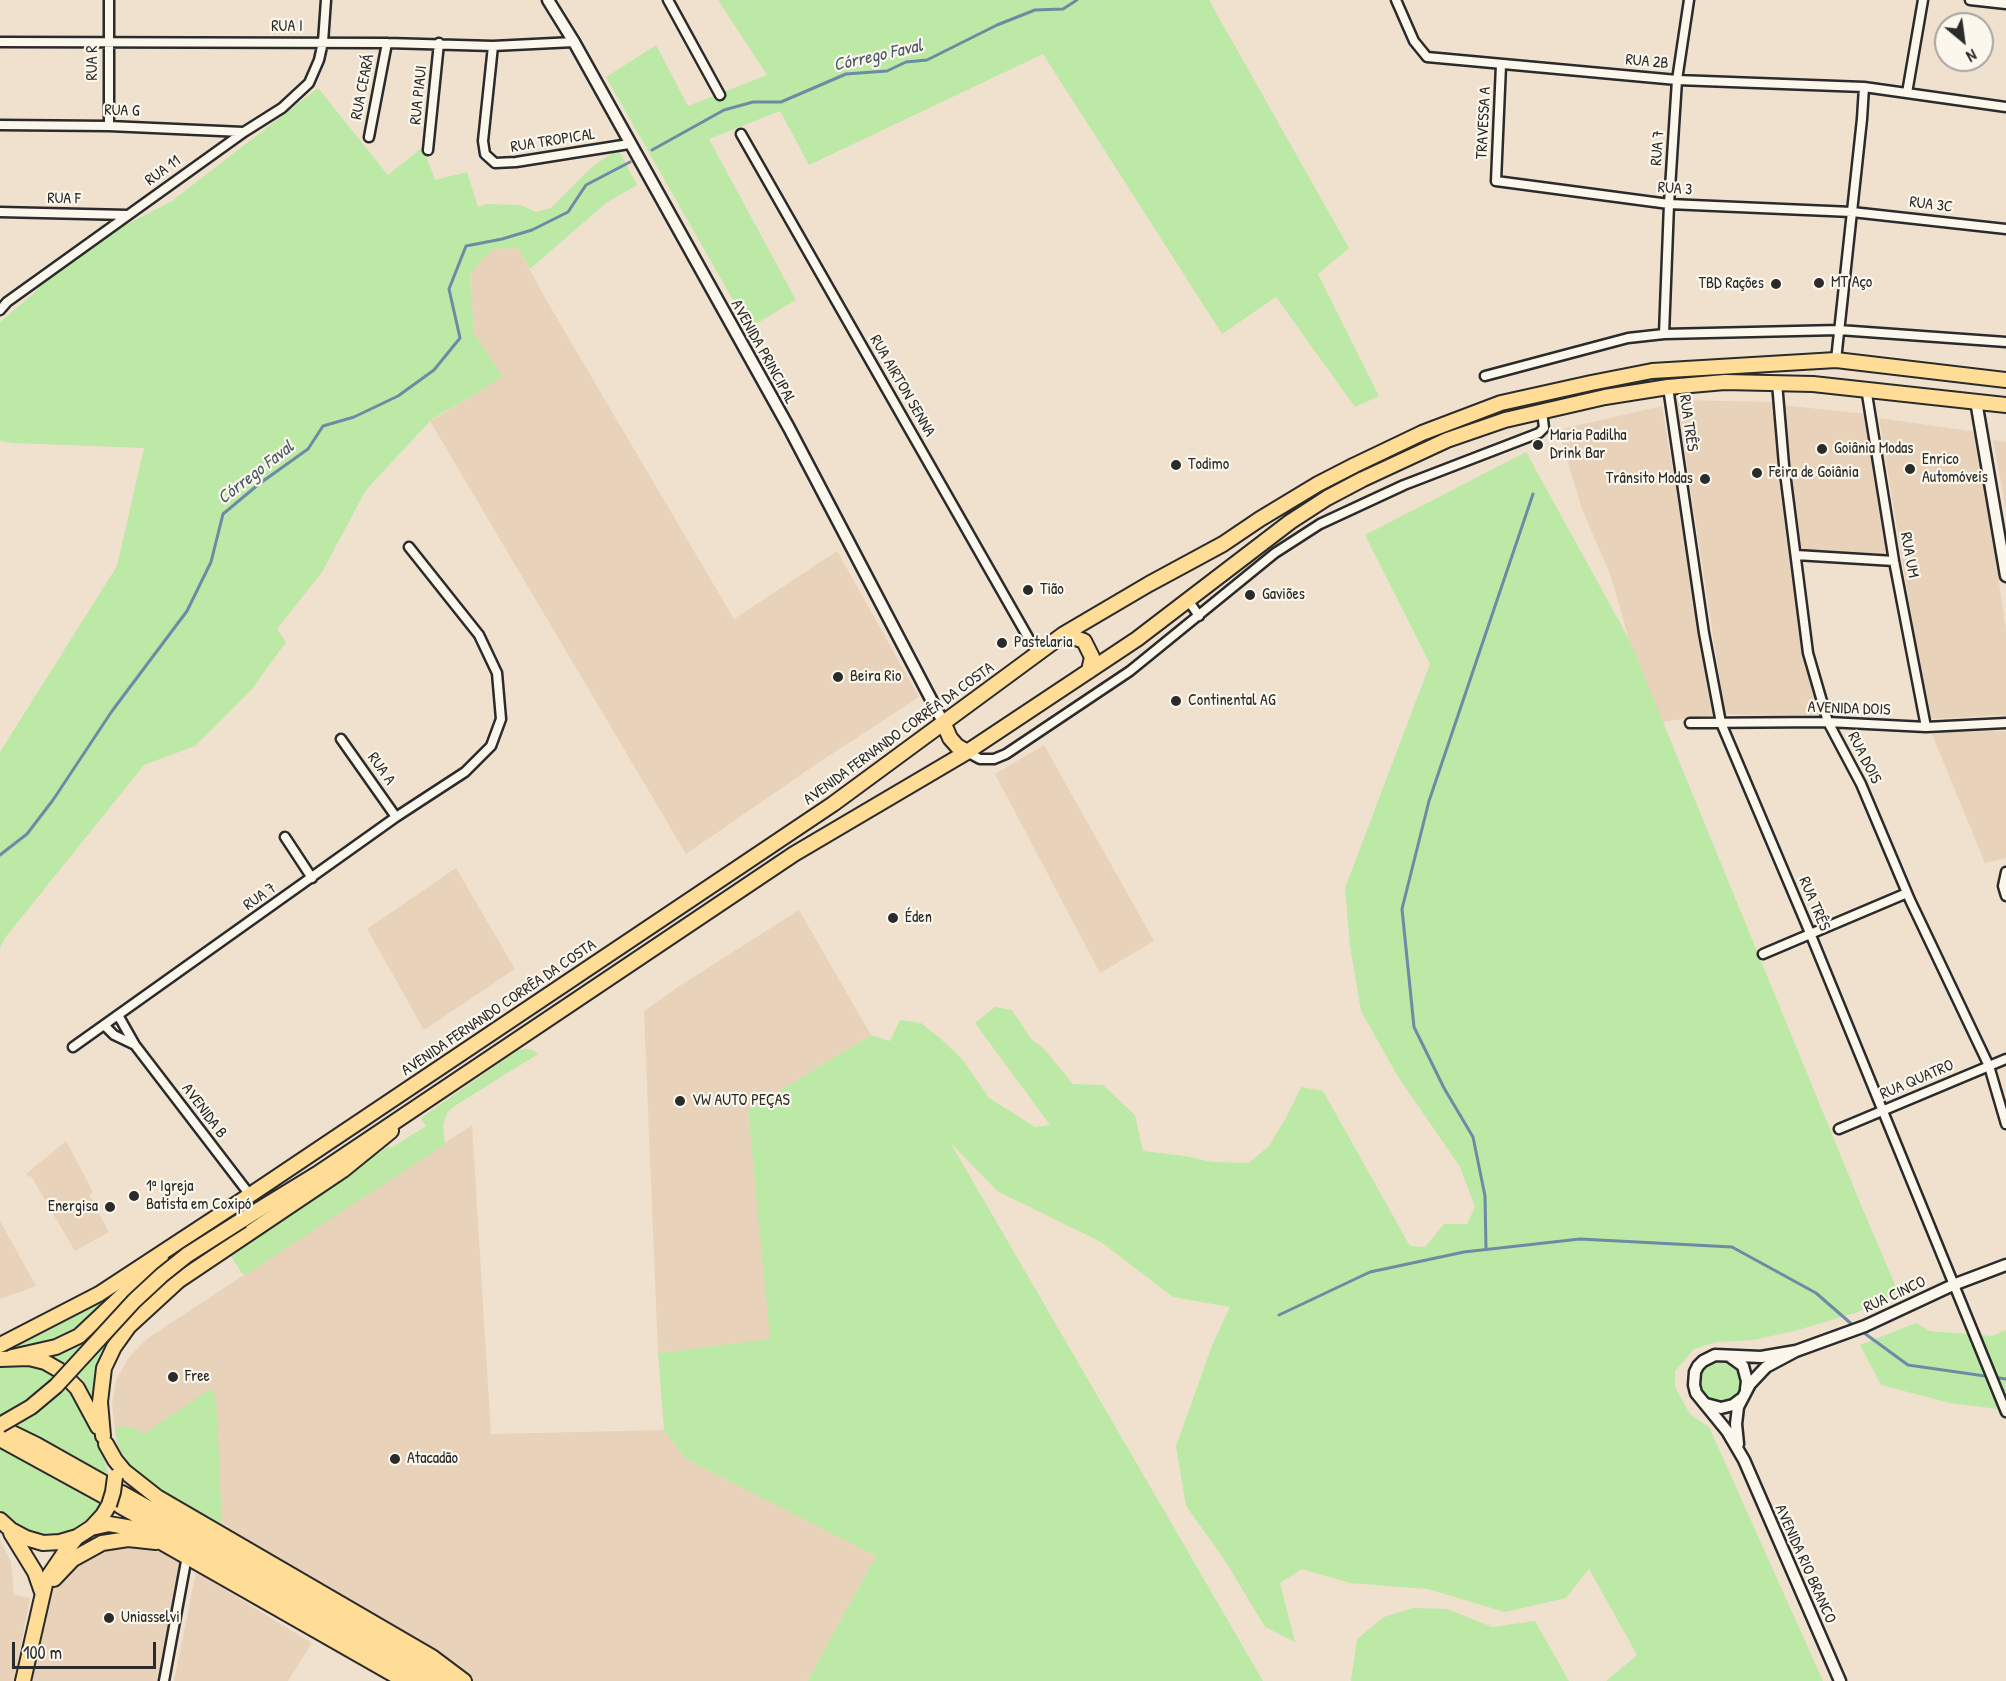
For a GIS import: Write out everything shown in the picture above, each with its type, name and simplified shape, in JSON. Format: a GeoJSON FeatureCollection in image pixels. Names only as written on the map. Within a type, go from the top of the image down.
{"type":"FeatureCollection","features":[{"type":"Feature","properties":{"kind":"main road","name":"AVENIDA FERNANDO CORRÊA DA COSTA"},"geometry":{"type":"LineString","coordinates":[[0,1345],[99,1294],[249,1195],[833,804],[1064,634],[1223,544],[1318,484],[1422,433],[1501,403],[1652,372],[1836,360],[2006,380]]}},
{"type":"Feature","properties":{"kind":"main road"},"geometry":{"type":"LineString","coordinates":[[0,1426],[31,1407],[56,1386],[134,1301],[187,1255],[317,1174],[794,854],[967,752],[1137,639],[1290,522],[1327,498],[1363,479],[1447,440],[1505,420],[1605,397],[1668,387],[1725,382],[1813,384],[2006,405]]}},
{"type":"Feature","properties":{"kind":"main road"},"geometry":{"type":"LineString","coordinates":[[1064,634],[1084,640],[1092,657],[1089,671]]}},
{"type":"Feature","properties":{"kind":"main road"},"geometry":{"type":"LineString","coordinates":[[944,724],[950,738],[967,752]]}},
{"type":"Feature","properties":{"kind":"main road"},"geometry":{"type":"LineString","coordinates":[[2,1522],[26,1538],[43,1543],[76,1538],[91,1528],[103,1515],[113,1494],[113,1466],[104,1440],[100,1402],[104,1368],[114,1347],[134,1321],[178,1281],[343,1170],[430,1098]]}},
{"type":"Feature","properties":{"kind":"main road"},"geometry":{"type":"LineString","coordinates":[[6,1358],[48,1350],[88,1330],[153,1265],[232,1206]]}},
{"type":"Feature","properties":{"kind":"main road"},"geometry":{"type":"LineString","coordinates":[[6,1358],[37,1359],[66,1376],[82,1396],[115,1460],[124,1471],[157,1497],[432,1657],[464,1681]]}},
{"type":"Feature","properties":{"kind":"main road"},"geometry":{"type":"LineString","coordinates":[[0,1426],[38,1445],[113,1494],[425,1681]]}},
{"type":"Feature","properties":{"kind":"main road"},"geometry":{"type":"LineString","coordinates":[[0,1439],[113,1494],[255,1568],[446,1681]]}},
{"type":"Feature","properties":{"kind":"main road"},"geometry":{"type":"LineString","coordinates":[[2,1522],[29,1560],[42,1592]]}},
{"type":"Feature","properties":{"kind":"main road"},"geometry":{"type":"LineString","coordinates":[[91,1528],[109,1524],[131,1527],[168,1545],[405,1681]]}},
{"type":"Feature","properties":{"kind":"main road"},"geometry":{"type":"LineString","coordinates":[[23,1681],[42,1592],[50,1574],[76,1538]]}},
{"type":"Feature","properties":{"kind":"main road"},"geometry":{"type":"LineString","coordinates":[[42,1592],[73,1559],[102,1543],[117,1539],[138,1539],[168,1545]]}},
{"type":"Feature","properties":{"kind":"street","name":"RUA R"},"geometry":{"type":"LineString","coordinates":[[109,0],[109,126]]}},
{"type":"Feature","properties":{"kind":"street","name":"RUA 11"},"geometry":{"type":"LineString","coordinates":[[0,310],[4,302],[244,132],[282,108],[309,83],[319,60],[323,42],[326,0]]}},
{"type":"Feature","properties":{"kind":"street","name":"AVENIDA PRINCIPAL"},"geometry":{"type":"LineString","coordinates":[[548,0],[574,42],[789,428],[944,724]]}},
{"type":"Feature","properties":{"kind":"street"},"geometry":{"type":"LineString","coordinates":[[668,0],[720,94]]}},
{"type":"Feature","properties":{"kind":"street","name":"RUA 2B"},"geometry":{"type":"LineString","coordinates":[[1396,0],[1414,41],[1427,57],[1677,80],[1864,87],[2006,107]]}},
{"type":"Feature","properties":{"kind":"street","name":"RUA 7"},"geometry":{"type":"LineString","coordinates":[[1664,334],[1677,80],[1689,0]]}},
{"type":"Feature","properties":{"kind":"street"},"geometry":{"type":"LineString","coordinates":[[1907,93],[1923,0]]}},
{"type":"Feature","properties":{"kind":"street"},"geometry":{"type":"LineString","coordinates":[[1970,0],[2006,4]]}},
{"type":"Feature","properties":{"kind":"street","name":"RUA I"},"geometry":{"type":"LineString","coordinates":[[0,42],[323,42],[493,46],[574,42]]}},
{"type":"Feature","properties":{"kind":"street","name":"RUA CEARÁ"},"geometry":{"type":"LineString","coordinates":[[369,137],[387,43]]}},
{"type":"Feature","properties":{"kind":"street","name":"RUA PIAUI"},"geometry":{"type":"LineString","coordinates":[[428,150],[440,43]]}},
{"type":"Feature","properties":{"kind":"street","name":"RUA TROPICAL"},"geometry":{"type":"LineString","coordinates":[[493,46],[483,141],[485,153],[495,163],[516,162],[629,144]]}},
{"type":"Feature","properties":{"kind":"street","name":"TRAVESSA A"},"geometry":{"type":"LineString","coordinates":[[1496,181],[1501,65]]}},
{"type":"Feature","properties":{"kind":"street"},"geometry":{"type":"LineString","coordinates":[[1836,360],[1864,87]]}},
{"type":"Feature","properties":{"kind":"street","name":"RUA G"},"geometry":{"type":"LineString","coordinates":[[0,125],[109,126],[244,132]]}},
{"type":"Feature","properties":{"kind":"street","name":"RUA AIRTON SENNA"},"geometry":{"type":"LineString","coordinates":[[741,134],[1037,653]]}},
{"type":"Feature","properties":{"kind":"street","name":"RUA 3"},"geometry":{"type":"LineString","coordinates":[[1496,181],[1669,204],[1852,212]]}},
{"type":"Feature","properties":{"kind":"street","name":"RUA F"},"geometry":{"type":"LineString","coordinates":[[0,212],[128,215]]}},
{"type":"Feature","properties":{"kind":"street","name":"RUA 3C"},"geometry":{"type":"LineString","coordinates":[[1852,212],[2006,229]]}},
{"type":"Feature","properties":{"kind":"street"},"geometry":{"type":"LineString","coordinates":[[1485,376],[1628,338],[1664,334],[1839,330],[2006,342]]}},
{"type":"Feature","properties":{"kind":"street","name":"RUA DOIS"},"geometry":{"type":"LineString","coordinates":[[1777,383],[1784,465],[1808,653],[1828,723],[1861,784],[1907,893],[1989,1066],[2006,1124]]}},
{"type":"Feature","properties":{"kind":"street","name":"RUA TRÊS"},"geometry":{"type":"LineString","coordinates":[[1668,387],[1704,633],[1721,723],[1810,933],[2006,1412]]}},
{"type":"Feature","properties":{"kind":"street","name":"RUA UM"},"geometry":{"type":"LineString","coordinates":[[1866,388],[1894,561],[1926,727]]}},
{"type":"Feature","properties":{"kind":"street"},"geometry":{"type":"LineString","coordinates":[[1976,401],[2006,576]]}},
{"type":"Feature","properties":{"kind":"street"},"geometry":{"type":"LineString","coordinates":[[967,752],[980,759],[994,759],[1006,754],[1130,671],[1275,553],[1320,524],[1404,485],[1539,433],[1544,428],[1542,411]]}},
{"type":"Feature","properties":{"kind":"street","name":"RUA 7"},"geometry":{"type":"LineString","coordinates":[[73,1047],[396,817],[465,772],[491,746],[501,719],[497,673],[479,635],[409,547]]}},
{"type":"Feature","properties":{"kind":"street"},"geometry":{"type":"LineString","coordinates":[[1796,555],[1894,561]]}},
{"type":"Feature","properties":{"kind":"street"},"geometry":{"type":"LineString","coordinates":[[1188,600],[1199,616]]}},
{"type":"Feature","properties":{"kind":"street","name":"AVENIDA DOIS"},"geometry":{"type":"LineString","coordinates":[[1690,723],[1828,723],[1926,727],[2006,723]]}},
{"type":"Feature","properties":{"kind":"street","name":"RUA A"},"geometry":{"type":"LineString","coordinates":[[341,739],[396,817]]}},
{"type":"Feature","properties":{"kind":"street"},"geometry":{"type":"LineString","coordinates":[[285,837],[312,878]]}},
{"type":"Feature","properties":{"kind":"street"},"geometry":{"type":"LineString","coordinates":[[2006,872],[2003,886],[2006,896]]}},
{"type":"Feature","properties":{"kind":"street"},"geometry":{"type":"LineString","coordinates":[[1763,954],[1907,893]]}},
{"type":"Feature","properties":{"kind":"street","name":"AVENIDA B"},"geometry":{"type":"LineString","coordinates":[[118,1015],[135,1045],[249,1195]]}},
{"type":"Feature","properties":{"kind":"street","name":"AVENIDA B"},"geometry":{"type":"LineString","coordinates":[[106,1024],[114,1035],[135,1045]]}},
{"type":"Feature","properties":{"kind":"street","name":"RUA QUATRO"},"geometry":{"type":"LineString","coordinates":[[1839,1129],[2006,1059]]}},
{"type":"Feature","properties":{"kind":"street","name":"RUA CINCO"},"geometry":{"type":"LineString","coordinates":[[1796,1351],[1865,1326],[1953,1285],[2006,1264]]}},
{"type":"Feature","properties":{"kind":"street"},"geometry":{"type":"LineString","coordinates":[[1743,1460],[1727,1431],[1696,1393],[1695,1372],[1703,1361],[1720,1354],[1761,1357],[1796,1351]]}},
{"type":"Feature","properties":{"kind":"street"},"geometry":{"type":"LineString","coordinates":[[1706,1404],[1714,1407],[1727,1407],[1737,1402],[1766,1367],[1796,1351]]}},
{"type":"Feature","properties":{"kind":"street"},"geometry":{"type":"LineString","coordinates":[[1720,1354],[1734,1358],[1743,1365],[1748,1381],[1738,1407],[1736,1424],[1738,1444],[1743,1460]]}},
{"type":"Feature","properties":{"kind":"street","name":"AVENIDA RIO BRANCO"},"geometry":{"type":"LineString","coordinates":[[1743,1460],[1840,1681]]}},
{"type":"Feature","properties":{"kind":"street"},"geometry":{"type":"LineString","coordinates":[[164,1681],[187,1556]]}},
{"type":"Feature","properties":{"kind":"shaded area"},"geometry":{"type":"Polygon","coordinates":[[[518,248],[734,619],[837,551],[919,697],[686,854],[430,421],[484,389],[501,376],[474,333],[470,274],[492,249],[518,248]]]}},
{"type":"Feature","properties":{"kind":"shaded area"},"geometry":{"type":"Polygon","coordinates":[[[1677,400],[1774,402],[1820,718],[1725,714],[1677,400]]]}},
{"type":"Feature","properties":{"kind":"shaded area"},"geometry":{"type":"Polygon","coordinates":[[[1781,405],[1866,414],[1888,555],[1800,552],[1781,405]]]}},
{"type":"Feature","properties":{"kind":"shaded area"},"geometry":{"type":"Polygon","coordinates":[[[1662,406],[1713,715],[1662,722],[1629,639],[1610,574],[1582,509],[1558,430],[1662,406]]]}},
{"type":"Feature","properties":{"kind":"shaded area"},"geometry":{"type":"Polygon","coordinates":[[[1879,418],[1977,432],[2006,630],[2006,715],[1928,719],[1879,418]]]}},
{"type":"Feature","properties":{"kind":"shaded area"},"geometry":{"type":"Polygon","coordinates":[[[1993,440],[2006,442],[2006,510],[1993,440]]]}},
{"type":"Feature","properties":{"kind":"shaded area"},"geometry":{"type":"Polygon","coordinates":[[[2006,731],[2006,858],[1985,863],[1931,732],[2006,731]]]}},
{"type":"Feature","properties":{"kind":"shaded area"},"geometry":{"type":"Polygon","coordinates":[[[1044,745],[1154,941],[1100,973],[995,774],[1044,745]]]}},
{"type":"Feature","properties":{"kind":"shaded area"},"geometry":{"type":"Polygon","coordinates":[[[456,868],[515,969],[424,1030],[367,929],[456,868]]]}},
{"type":"Feature","properties":{"kind":"shaded area"},"geometry":{"type":"Polygon","coordinates":[[[799,910],[871,1035],[748,1110],[771,1339],[658,1353],[644,1011],[799,910]]]}},
{"type":"Feature","properties":{"kind":"shaded area"},"geometry":{"type":"Polygon","coordinates":[[[472,1125],[491,1434],[664,1430],[686,1459],[876,1556],[807,1681],[473,1681],[141,1479],[126,1461],[117,1444],[112,1405],[116,1380],[129,1357],[148,1338],[472,1125]]]}},
{"type":"Feature","properties":{"kind":"shaded area"},"geometry":{"type":"Polygon","coordinates":[[[66,1141],[93,1192],[89,1195],[109,1232],[75,1251],[31,1176],[28,1177],[26,1174],[66,1141]]]}},
{"type":"Feature","properties":{"kind":"shaded area"},"geometry":{"type":"Polygon","coordinates":[[[0,1221],[36,1286],[0,1299],[0,1221]]]}},
{"type":"Feature","properties":{"kind":"shaded area"},"geometry":{"type":"Polygon","coordinates":[[[0,1540],[11,1562],[14,1595],[30,1598],[14,1681],[0,1681],[0,1540]]]}},
{"type":"Feature","properties":{"kind":"shaded area","name":"Uniasselvi"},"geometry":{"type":"Polygon","coordinates":[[[130,1546],[157,1551],[182,1560],[160,1681],[31,1681],[48,1600],[53,1588],[69,1571],[87,1559],[109,1549],[130,1546]]]}},
{"type":"Feature","properties":{"kind":"shaded area"},"geometry":{"type":"Polygon","coordinates":[[[196,1572],[312,1643],[288,1681],[174,1681],[196,1572]]]}},
{"type":"Feature","properties":{"kind":"green space"},"geometry":{"type":"Polygon","coordinates":[[[718,0],[1209,0],[1349,248],[1318,274],[1379,396],[1355,407],[1276,297],[1222,334],[1043,54],[809,165],[780,111],[709,139],[796,300],[749,328],[606,77],[656,45],[688,106],[767,75],[718,0]]]}},
{"type":"Feature","properties":{"kind":"green space"},"geometry":{"type":"Polygon","coordinates":[[[318,88],[388,175],[423,147],[435,180],[467,172],[478,207],[486,204],[521,205],[536,212],[551,208],[592,167],[618,149],[637,185],[606,203],[530,269],[518,248],[492,249],[470,274],[474,333],[502,376],[432,419],[366,490],[322,572],[277,629],[286,642],[252,689],[195,746],[144,765],[5,938],[0,948],[0,752],[117,566],[144,448],[0,441],[0,322],[34,293],[45,280],[101,238],[172,201],[318,88]]]}},
{"type":"Feature","properties":{"kind":"green space"},"geometry":{"type":"Polygon","coordinates":[[[1526,452],[1629,639],[1899,1294],[1855,1313],[1798,1330],[1754,1340],[1716,1342],[1694,1349],[1675,1371],[1675,1387],[1690,1414],[1709,1427],[1823,1681],[1606,1681],[1637,1655],[1589,1569],[1566,1598],[1505,1612],[1428,1589],[1350,1583],[1302,1569],[1280,1583],[1295,1642],[1265,1627],[1224,1559],[1186,1506],[1176,1446],[1213,1343],[1230,1307],[1173,1297],[1101,1242],[997,1191],[950,1142],[1263,1681],[807,1681],[876,1556],[686,1459],[664,1430],[658,1353],[770,1339],[748,1110],[871,1035],[890,1041],[900,1020],[921,1023],[940,1038],[963,1060],[989,1098],[1035,1127],[1050,1125],[975,1023],[995,1007],[1012,1010],[1031,1039],[1044,1049],[1073,1084],[1103,1085],[1135,1115],[1143,1151],[1212,1162],[1249,1163],[1269,1146],[1301,1087],[1323,1091],[1410,1246],[1425,1247],[1444,1224],[1467,1224],[1475,1207],[1460,1167],[1397,1075],[1361,1011],[1350,946],[1345,888],[1430,664],[1365,535],[1526,452]]]}},
{"type":"Feature","properties":{"kind":"green space"},"geometry":{"type":"Polygon","coordinates":[[[527,1049],[538,1054],[447,1113],[443,1125],[445,1144],[245,1275],[241,1272],[232,1254],[389,1146],[391,1148],[426,1126],[421,1118],[518,1050],[527,1049]]]}},
{"type":"Feature","properties":{"kind":"green space"},"geometry":{"type":"Polygon","coordinates":[[[125,1282],[76,1332],[61,1340],[22,1349],[3,1350],[125,1282]]]}},
{"type":"Feature","properties":{"kind":"green space"},"geometry":{"type":"Polygon","coordinates":[[[123,1301],[120,1326],[100,1360],[93,1398],[76,1372],[64,1362],[53,1357],[87,1337],[123,1301]]]}},
{"type":"Feature","properties":{"kind":"green space"},"geometry":{"type":"Polygon","coordinates":[[[1916,1323],[1930,1331],[1992,1336],[2006,1330],[2006,1410],[1950,1403],[1881,1385],[1860,1345],[1916,1323]]]}},
{"type":"Feature","properties":{"kind":"green space"},"geometry":{"type":"Polygon","coordinates":[[[1720,1360],[1735,1367],[1742,1382],[1735,1397],[1720,1404],[1705,1397],[1698,1382],[1705,1367],[1720,1360]]]}},
{"type":"Feature","properties":{"kind":"green space"},"geometry":{"type":"Polygon","coordinates":[[[27,1364],[51,1372],[60,1378],[71,1391],[102,1451],[109,1476],[0,1417],[0,1367],[27,1364]]]}},
{"type":"Feature","properties":{"kind":"green space"},"geometry":{"type":"Polygon","coordinates":[[[210,1389],[216,1397],[222,1522],[218,1526],[141,1479],[126,1461],[117,1444],[115,1430],[121,1426],[129,1427],[143,1434],[210,1389]]]}},
{"type":"Feature","properties":{"kind":"green space"},"geometry":{"type":"Polygon","coordinates":[[[0,1445],[103,1501],[99,1509],[86,1524],[63,1535],[42,1536],[21,1529],[0,1510],[0,1445]]]}},
{"type":"Feature","properties":{"kind":"green space"},"geometry":{"type":"Polygon","coordinates":[[[1413,1608],[1447,1609],[1492,1627],[1535,1621],[1569,1681],[1351,1681],[1357,1639],[1384,1617],[1413,1608]]]}},
{"type":"Feature","properties":{"kind":"waterway","name":"Córrego Faval"},"geometry":{"type":"LineString","coordinates":[[652,150],[724,110],[753,102],[781,102],[846,74],[887,71],[906,62],[927,60],[997,25],[1035,10],[1063,9],[1077,0]]}},
{"type":"Feature","properties":{"kind":"waterway","name":"Córrego Faval"},"geometry":{"type":"LineString","coordinates":[[0,855],[27,834],[53,800],[112,711],[187,611],[211,562],[223,514],[259,484],[308,449],[323,426],[354,417],[398,396],[434,370],[460,338],[449,289],[466,246],[532,230],[568,212],[586,185],[630,162]]}},
{"type":"Feature","properties":{"kind":"waterway"},"geometry":{"type":"LineString","coordinates":[[1486,1249],[1485,1196],[1473,1137],[1444,1088],[1414,1027],[1402,909],[1429,801],[1533,494]]}},
{"type":"Feature","properties":{"kind":"waterway"},"geometry":{"type":"LineString","coordinates":[[1279,1315],[1370,1272],[1464,1252],[1580,1239],[1732,1247],[1816,1293],[1855,1327]]}},
{"type":"Feature","properties":{"kind":"waterway"},"geometry":{"type":"LineString","coordinates":[[1860,1330],[1908,1365],[2006,1379]]}},
{"type":"Feature","properties":{"kind":"place","name":"MT Aço"},"geometry":{"type":"Point","coordinates":[1819,283]}},
{"type":"Feature","properties":{"kind":"place","name":"TBD Rações"},"geometry":{"type":"Point","coordinates":[1776,284]}},
{"type":"Feature","properties":{"kind":"place","name":"Maria Padilha Drink Bar"},"geometry":{"type":"Point","coordinates":[1538,445]}},
{"type":"Feature","properties":{"kind":"place","name":"Goiânia Modas"},"geometry":{"type":"Point","coordinates":[1822,449]}},
{"type":"Feature","properties":{"kind":"place","name":"Todimo"},"geometry":{"type":"Point","coordinates":[1176,465]}},
{"type":"Feature","properties":{"kind":"place","name":"Enrico Automóveis"},"geometry":{"type":"Point","coordinates":[1910,469]}},
{"type":"Feature","properties":{"kind":"place","name":"Feira de Goiânia"},"geometry":{"type":"Point","coordinates":[1757,473]}},
{"type":"Feature","properties":{"kind":"place","name":"Trânsito Modas"},"geometry":{"type":"Point","coordinates":[1705,479]}},
{"type":"Feature","properties":{"kind":"place","name":"Tião"},"geometry":{"type":"Point","coordinates":[1028,590]}},
{"type":"Feature","properties":{"kind":"place","name":"Gaviões"},"geometry":{"type":"Point","coordinates":[1250,595]}},
{"type":"Feature","properties":{"kind":"place","name":"Pastelaria"},"geometry":{"type":"Point","coordinates":[1002,643]}},
{"type":"Feature","properties":{"kind":"place","name":"Beira Rio"},"geometry":{"type":"Point","coordinates":[838,677]}},
{"type":"Feature","properties":{"kind":"place","name":"Continental AG"},"geometry":{"type":"Point","coordinates":[1176,701]}},
{"type":"Feature","properties":{"kind":"place","name":"Éden"},"geometry":{"type":"Point","coordinates":[893,918]}},
{"type":"Feature","properties":{"kind":"place","name":"VW AUTO PEÇAS"},"geometry":{"type":"Point","coordinates":[680,1101]}},
{"type":"Feature","properties":{"kind":"place","name":"1ª Igreja Batista em Coxipó"},"geometry":{"type":"Point","coordinates":[134,1196]}},
{"type":"Feature","properties":{"kind":"place","name":"Energisa"},"geometry":{"type":"Point","coordinates":[110,1207]}},
{"type":"Feature","properties":{"kind":"place","name":"Free"},"geometry":{"type":"Point","coordinates":[173,1377]}},
{"type":"Feature","properties":{"kind":"place","name":"Atacadão"},"geometry":{"type":"Point","coordinates":[395,1459]}},
{"type":"Feature","properties":{"kind":"place","name":"Uniasselvi"},"geometry":{"type":"Point","coordinates":[109,1618]}}]}
